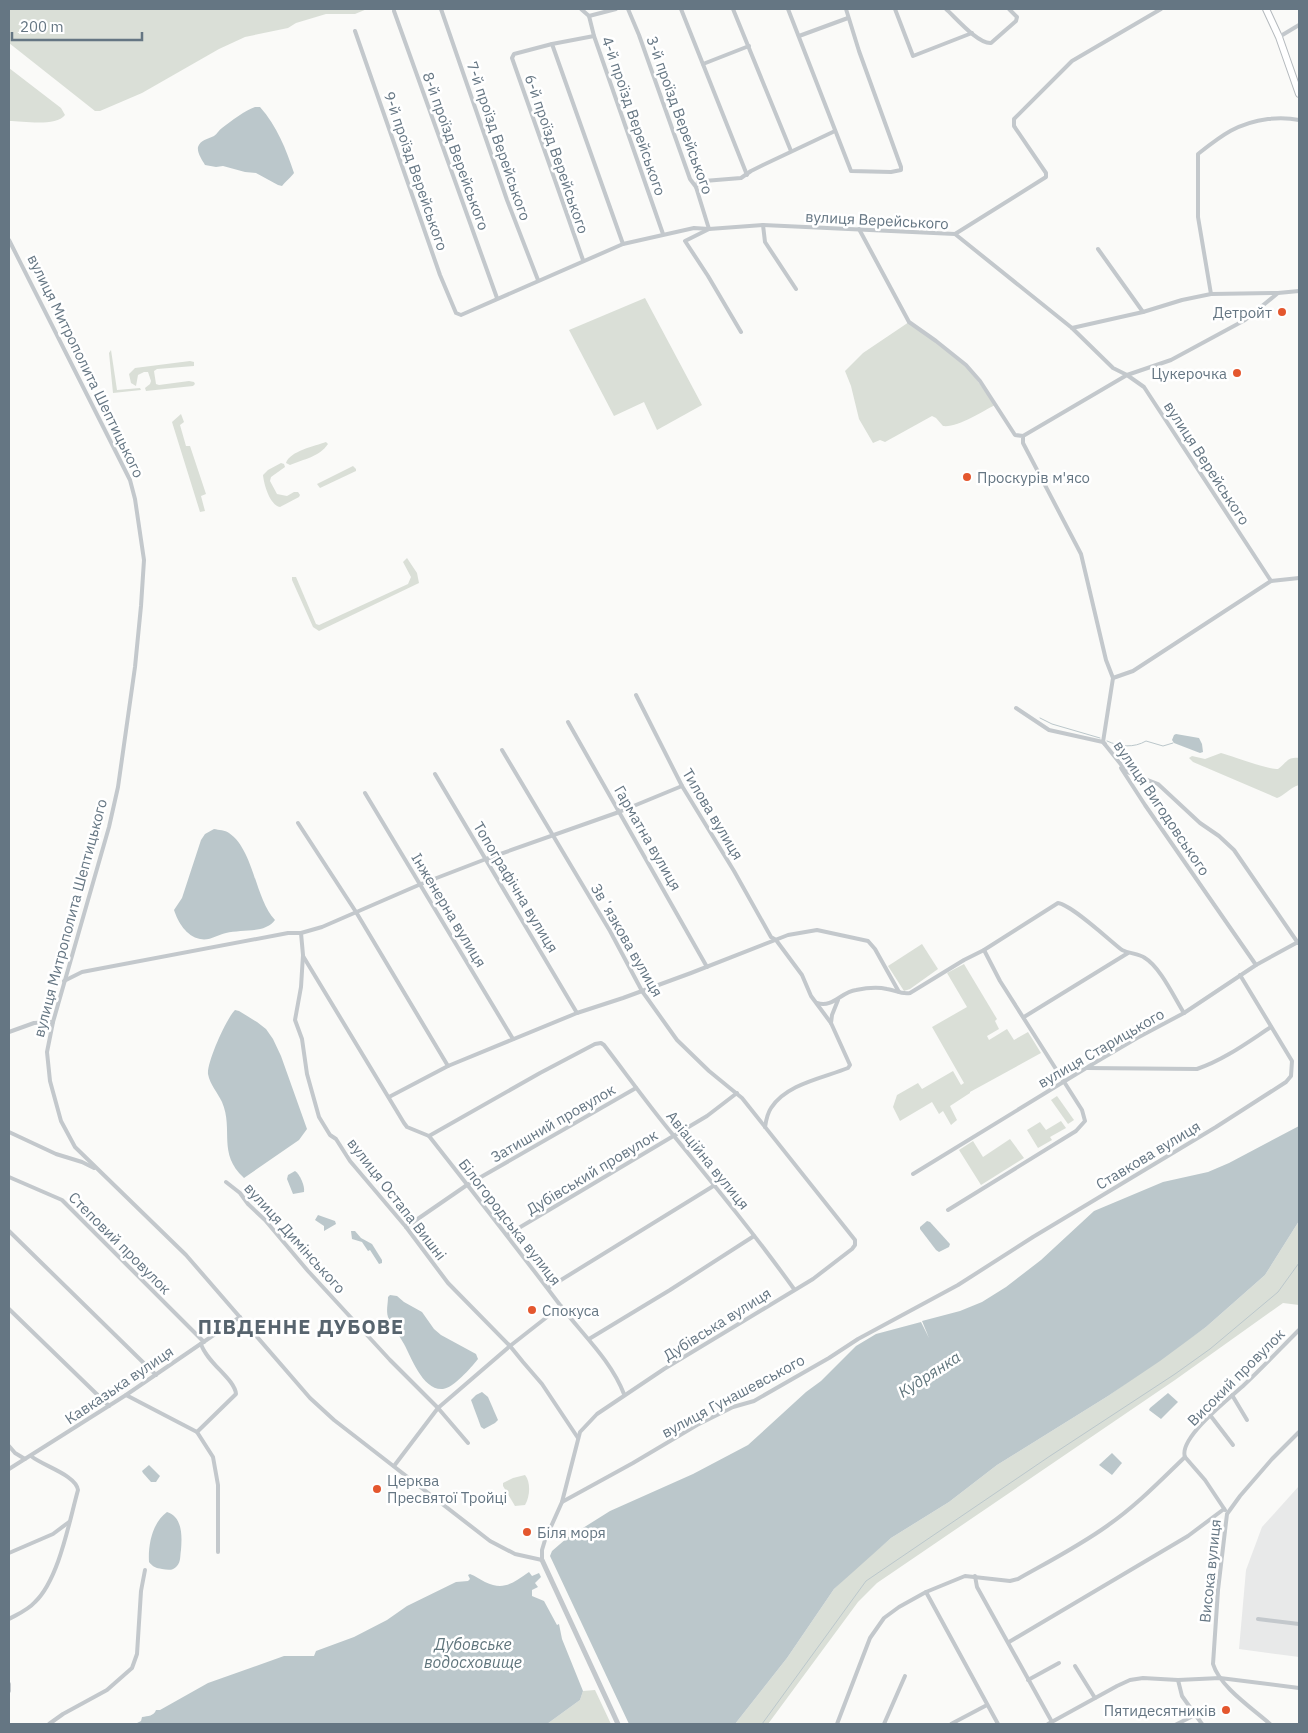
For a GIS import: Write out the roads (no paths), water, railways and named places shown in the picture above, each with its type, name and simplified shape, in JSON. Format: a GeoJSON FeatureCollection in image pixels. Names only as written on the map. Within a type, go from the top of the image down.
{"type":"FeatureCollection","features":[{"type":"Feature","properties":{"kind":"main road"},"geometry":{"type":"LineString","coordinates":[[1266,9],[1279,37],[1299,94]]}},
{"type":"Feature","properties":{"kind":"street","name":"7-й проїзд Верейського"},"geometry":{"type":"LineString","coordinates":[[441,9],[507,200],[538,280]]}},
{"type":"Feature","properties":{"kind":"street"},"geometry":{"type":"LineString","coordinates":[[581,9],[589,16],[616,9]]}},
{"type":"Feature","properties":{"kind":"street","name":"3-й проїзд Верейського"},"geometry":{"type":"LineString","coordinates":[[628,9],[690,179],[696,187],[709,229]]}},
{"type":"Feature","properties":{"kind":"street"},"geometry":{"type":"LineString","coordinates":[[681,9],[747,175]]}},
{"type":"Feature","properties":{"kind":"street"},"geometry":{"type":"LineString","coordinates":[[734,9],[791,151]]}},
{"type":"Feature","properties":{"kind":"street"},"geometry":{"type":"LineString","coordinates":[[788,9],[851,171],[891,172],[901,170],[902,167],[859,51],[846,9]]}},
{"type":"Feature","properties":{"kind":"street"},"geometry":{"type":"LineString","coordinates":[[895,9],[913,56],[972,33]]}},
{"type":"Feature","properties":{"kind":"street"},"geometry":{"type":"LineString","coordinates":[[946,9],[982,41],[991,43],[1016,21],[1017,17],[1009,9]]}},
{"type":"Feature","properties":{"kind":"street"},"geometry":{"type":"LineString","coordinates":[[955,234],[1046,177],[1046,173],[1014,126],[1014,119],[1072,61],[1161,9]]}},
{"type":"Feature","properties":{"kind":"street","name":"8-й проїзд Верейського"},"geometry":{"type":"LineString","coordinates":[[394,11],[497,298]]}},
{"type":"Feature","properties":{"kind":"street","name":"4-й проїзд Верейського"},"geometry":{"type":"LineString","coordinates":[[589,16],[594,36],[663,234]]}},
{"type":"Feature","properties":{"kind":"street"},"geometry":{"type":"LineString","coordinates":[[799,36],[848,18]]}},
{"type":"Feature","properties":{"kind":"street"},"geometry":{"type":"LineString","coordinates":[[1279,37],[1299,25]]}},
{"type":"Feature","properties":{"kind":"street","name":"9-й проїзд Верейського"},"geometry":{"type":"LineString","coordinates":[[355,31],[440,275],[456,313],[461,315]]}},
{"type":"Feature","properties":{"kind":"street"},"geometry":{"type":"LineString","coordinates":[[594,36],[552,44],[623,244]]}},
{"type":"Feature","properties":{"kind":"street","name":"6-й проїзд Верейського"},"geometry":{"type":"LineString","coordinates":[[552,44],[514,54],[512,58],[583,260]]}},
{"type":"Feature","properties":{"kind":"street"},"geometry":{"type":"LineString","coordinates":[[703,64],[749,46]]}},
{"type":"Feature","properties":{"kind":"street"},"geometry":{"type":"LineString","coordinates":[[1211,294],[1198,217],[1198,154],[1234,128],[1251,121],[1276,118],[1299,120]]}},
{"type":"Feature","properties":{"kind":"street"},"geometry":{"type":"LineString","coordinates":[[696,187],[698,182],[741,178],[751,171],[835,131]]}},
{"type":"Feature","properties":{"kind":"street","name":"вулиця Верейського"},"geometry":{"type":"LineString","coordinates":[[461,315],[623,244],[694,228],[709,229],[763,225],[955,234],[1072,328],[1112,368],[1127,375],[1144,387],[1271,581]]}},
{"type":"Feature","properties":{"kind":"street"},"geometry":{"type":"LineString","coordinates":[[763,225],[766,242],[796,289]]}},
{"type":"Feature","properties":{"kind":"street"},"geometry":{"type":"LineString","coordinates":[[709,229],[685,241],[741,332]]}},
{"type":"Feature","properties":{"kind":"street"},"geometry":{"type":"LineString","coordinates":[[859,229],[909,322],[966,366],[980,381],[1015,435],[1023,436],[1127,375],[1171,360],[1245,320],[1278,293]]}},
{"type":"Feature","properties":{"kind":"street","name":"вулиця Митрополита Шептицького"},"geometry":{"type":"LineString","coordinates":[[9,240],[130,480],[135,499],[144,560],[135,667],[118,787],[100,863],[64,981],[47,1052],[47,1068],[61,1121],[75,1147],[186,1255],[310,1398],[334,1420],[500,1548],[519,1556],[542,1560]]}},
{"type":"Feature","properties":{"kind":"street"},"geometry":{"type":"LineString","coordinates":[[1098,249],[1143,312]]}},
{"type":"Feature","properties":{"kind":"street"},"geometry":{"type":"LineString","coordinates":[[1072,328],[1211,294],[1299,291]]}},
{"type":"Feature","properties":{"kind":"street"},"geometry":{"type":"LineString","coordinates":[[1023,436],[1023,443],[1081,554],[1106,660],[1113,678],[1103,742],[1127,772],[1158,784],[1200,823],[1226,841],[1298,942]]}},
{"type":"Feature","properties":{"kind":"street"},"geometry":{"type":"LineString","coordinates":[[1113,678],[1133,671],[1271,581],[1299,578]]}},
{"type":"Feature","properties":{"kind":"street","name":"Тилова вулиця"},"geometry":{"type":"LineString","coordinates":[[636,695],[682,786],[734,871],[771,937],[776,940],[802,975],[810,996],[831,1023],[850,1065],[848,1068],[794,1088],[770,1109],[765,1127]]}},
{"type":"Feature","properties":{"kind":"street","name":"вулиця Вигодовського"},"geometry":{"type":"LineString","coordinates":[[1016,708],[1049,730],[1103,742],[1256,965]]}},
{"type":"Feature","properties":{"kind":"street","name":"Гарматна вулиця"},"geometry":{"type":"LineString","coordinates":[[568,722],[707,967]]}},
{"type":"Feature","properties":{"kind":"street","name":"Звʼязкова вулиця"},"geometry":{"type":"LineString","coordinates":[[502,750],[610,932],[642,991],[677,1040],[737,1093],[759,1120]]}},
{"type":"Feature","properties":{"kind":"street","name":"Топографічна вулиця"},"geometry":{"type":"LineString","coordinates":[[435,774],[577,1012]]}},
{"type":"Feature","properties":{"kind":"street"},"geometry":{"type":"LineString","coordinates":[[1129,779],[1129,775],[1133,775]]}},
{"type":"Feature","properties":{"kind":"street"},"geometry":{"type":"LineString","coordinates":[[64,981],[82,972],[288,933],[301,933],[322,927],[421,884],[619,812],[682,786]]}},
{"type":"Feature","properties":{"kind":"street","name":"Інженерна вулиця"},"geometry":{"type":"LineString","coordinates":[[365,793],[513,1039]]}},
{"type":"Feature","properties":{"kind":"street"},"geometry":{"type":"LineString","coordinates":[[298,822],[356,912],[448,1066]]}},
{"type":"Feature","properties":{"kind":"street"},"geometry":{"type":"LineString","coordinates":[[817,1003],[827,1004],[838,1000],[854,990],[881,988],[904,994],[910,993],[984,950],[1058,903],[1063,904],[1128,953],[1137,954],[1148,960],[1159,973],[1184,1013]]}},
{"type":"Feature","properties":{"kind":"street"},"geometry":{"type":"LineString","coordinates":[[389,1097],[448,1066],[577,1012],[642,991],[788,935],[817,930],[868,941],[875,949],[899,992]]}},
{"type":"Feature","properties":{"kind":"street","name":"вулиця Остапа Вишні"},"geometry":{"type":"LineString","coordinates":[[301,933],[303,955],[301,987],[295,1020],[302,1038],[308,1074],[319,1116],[330,1135],[336,1139],[350,1161],[406,1227],[448,1283],[510,1346],[542,1384],[578,1438]]}},
{"type":"Feature","properties":{"kind":"street","name":"вулиця Старицького"},"geometry":{"type":"LineString","coordinates":[[913,1174],[1096,1062],[1184,1013],[1256,965],[1298,942]]}},
{"type":"Feature","properties":{"kind":"street"},"geometry":{"type":"LineString","coordinates":[[948,1210],[1076,1131],[1085,1120],[1082,1110],[1000,981],[984,950]]}},
{"type":"Feature","properties":{"kind":"street"},"geometry":{"type":"LineString","coordinates":[[1024,1017],[1128,953]]}},
{"type":"Feature","properties":{"kind":"street"},"geometry":{"type":"LineString","coordinates":[[303,955],[407,1127],[429,1136]]}},
{"type":"Feature","properties":{"kind":"street","name":"Ставкова вулиця"},"geometry":{"type":"LineString","coordinates":[[915,1309],[1216,1127],[1286,1082],[1291,1076],[1292,1061],[1240,975]]}},
{"type":"Feature","properties":{"kind":"street"},"geometry":{"type":"LineString","coordinates":[[831,1023],[838,1000]]}},
{"type":"Feature","properties":{"kind":"street"},"geometry":{"type":"LineString","coordinates":[[9,1032],[34,1023],[53,1022]]}},
{"type":"Feature","properties":{"kind":"street"},"geometry":{"type":"LineString","coordinates":[[1087,1068],[1197,1070],[1231,1053],[1271,1027]]}},
{"type":"Feature","properties":{"kind":"street","name":"Авіаційна вулиця"},"geometry":{"type":"LineString","coordinates":[[429,1136],[579,1052],[598,1043],[604,1044],[636,1088],[767,1251],[794,1289]]}},
{"type":"Feature","properties":{"kind":"street"},"geometry":{"type":"LineString","coordinates":[[1096,1062],[1099,1068]]}},
{"type":"Feature","properties":{"kind":"street","name":"Затишний провулок"},"geometry":{"type":"LineString","coordinates":[[406,1227],[467,1185],[636,1088]]}},
{"type":"Feature","properties":{"kind":"street","name":"Дубівський провулок"},"geometry":{"type":"LineString","coordinates":[[507,1235],[707,1116],[737,1093]]}},
{"type":"Feature","properties":{"kind":"street","name":"Дубівська вулиця"},"geometry":{"type":"LineString","coordinates":[[542,1560],[542,1550],[562,1502],[580,1432],[597,1414],[624,1394],[813,1279],[855,1246],[855,1240],[759,1120]]}},
{"type":"Feature","properties":{"kind":"street"},"geometry":{"type":"LineString","coordinates":[[9,1132],[56,1154],[82,1162],[100,1171]]}},
{"type":"Feature","properties":{"kind":"street","name":"Білогородська вулиця"},"geometry":{"type":"LineString","coordinates":[[429,1136],[560,1306],[589,1339],[619,1381],[624,1394]]}},
{"type":"Feature","properties":{"kind":"street","name":"Степовий провулок"},"geometry":{"type":"LineString","coordinates":[[9,1177],[62,1200],[202,1343],[209,1360],[232,1382],[236,1394],[197,1432]]}},
{"type":"Feature","properties":{"kind":"street","name":"вулиця Димінського"},"geometry":{"type":"LineString","coordinates":[[226,1182],[265,1220],[308,1271],[377,1346],[438,1408],[468,1443]]}},
{"type":"Feature","properties":{"kind":"street"},"geometry":{"type":"LineString","coordinates":[[548,1288],[715,1185]]}},
{"type":"Feature","properties":{"kind":"street"},"geometry":{"type":"LineString","coordinates":[[9,1231],[156,1375]]}},
{"type":"Feature","properties":{"kind":"street"},"geometry":{"type":"LineString","coordinates":[[589,1339],[754,1236]]}},
{"type":"Feature","properties":{"kind":"street"},"geometry":{"type":"LineString","coordinates":[[394,1466],[438,1408],[560,1306]]}},
{"type":"Feature","properties":{"kind":"street"},"geometry":{"type":"LineString","coordinates":[[9,1309],[109,1406]]}},
{"type":"Feature","properties":{"kind":"street","name":"вулиця Гунашевського"},"geometry":{"type":"LineString","coordinates":[[562,1502],[697,1425],[733,1407],[754,1401],[858,1339],[915,1309]]}},
{"type":"Feature","properties":{"kind":"street","name":"Кавказька вулиця"},"geometry":{"type":"LineString","coordinates":[[9,1469],[126,1395],[240,1317]]}},
{"type":"Feature","properties":{"kind":"street","name":"Високий провулок"},"geometry":{"type":"LineString","coordinates":[[1185,1457],[1183,1452],[1189,1440],[1210,1415],[1299,1330]]}},
{"type":"Feature","properties":{"kind":"street"},"geometry":{"type":"LineString","coordinates":[[126,1395],[197,1432],[213,1457],[218,1484],[218,1552]]}},
{"type":"Feature","properties":{"kind":"street"},"geometry":{"type":"LineString","coordinates":[[1232,1395],[1247,1420]]}},
{"type":"Feature","properties":{"kind":"street"},"geometry":{"type":"LineString","coordinates":[[1210,1415],[1233,1446]]}},
{"type":"Feature","properties":{"kind":"street","name":"Висока вулиця"},"geometry":{"type":"LineString","coordinates":[[1220,1678],[1213,1664],[1218,1590],[1227,1514],[1272,1459],[1299,1432]]}},
{"type":"Feature","properties":{"kind":"street"},"geometry":{"type":"LineString","coordinates":[[9,1446],[15,1454],[25,1460]]}},
{"type":"Feature","properties":{"kind":"street"},"geometry":{"type":"LineString","coordinates":[[9,1619],[26,1610],[44,1591],[59,1559],[78,1490],[77,1484],[72,1479],[31,1456]]}},
{"type":"Feature","properties":{"kind":"street"},"geometry":{"type":"LineString","coordinates":[[837,1724],[868,1644],[877,1627],[892,1612],[926,1592],[965,1576],[1010,1581],[1018,1579],[1082,1543],[1107,1526],[1140,1500],[1185,1457],[1205,1480],[1227,1514]]}},
{"type":"Feature","properties":{"kind":"street"},"geometry":{"type":"LineString","coordinates":[[1009,1642],[1180,1541],[1224,1509]]}},
{"type":"Feature","properties":{"kind":"street"},"geometry":{"type":"LineString","coordinates":[[9,1554],[53,1534],[69,1522]]}},
{"type":"Feature","properties":{"kind":"street"},"geometry":{"type":"LineString","coordinates":[[542,1560],[618,1724]]}},
{"type":"Feature","properties":{"kind":"street"},"geometry":{"type":"LineString","coordinates":[[49,1724],[63,1714],[107,1690],[132,1668],[136,1658],[141,1591],[145,1570]]}},
{"type":"Feature","properties":{"kind":"street"},"geometry":{"type":"LineString","coordinates":[[976,1576],[978,1587],[1051,1724],[1130,1680],[1143,1678],[1178,1680],[1220,1678],[1299,1688]]}},
{"type":"Feature","properties":{"kind":"street"},"geometry":{"type":"LineString","coordinates":[[926,1592],[998,1724]]}},
{"type":"Feature","properties":{"kind":"street"},"geometry":{"type":"LineString","coordinates":[[1258,1619],[1299,1624]]}},
{"type":"Feature","properties":{"kind":"street"},"geometry":{"type":"LineString","coordinates":[[1028,1680],[1059,1664]]}},
{"type":"Feature","properties":{"kind":"street"},"geometry":{"type":"LineString","coordinates":[[1075,1666],[1095,1698]]}},
{"type":"Feature","properties":{"kind":"street"},"geometry":{"type":"LineString","coordinates":[[884,1724],[905,1676]]}},
{"type":"Feature","properties":{"kind":"street"},"geometry":{"type":"LineString","coordinates":[[1220,1678],[1270,1724]]}},
{"type":"Feature","properties":{"kind":"street"},"geometry":{"type":"LineString","coordinates":[[1178,1680],[1182,1696],[1202,1724]]}},
{"type":"Feature","properties":{"kind":"street"},"geometry":{"type":"LineString","coordinates":[[9,1684],[9,1691]]}},
{"type":"Feature","properties":{"kind":"street"},"geometry":{"type":"LineString","coordinates":[[951,1724],[987,1705]]}},
{"type":"Feature","properties":{"kind":"street"},"geometry":{"type":"LineString","coordinates":[[1177,1724],[1195,1715]]}},
{"type":"Feature","properties":{"kind":"water"},"geometry":{"type":"Polygon","coordinates":[[[255,107],[260,107],[276,130],[294,173],[282,186],[256,173],[223,166],[205,165],[199,154],[198,147],[200,143],[214,136],[234,119],[255,107]]]}},
{"type":"Feature","properties":{"kind":"water"},"geometry":{"type":"Polygon","coordinates":[[[1176,734],[1199,738],[1203,752],[1200,753],[1174,743],[1172,740],[1176,734]]]}},
{"type":"Feature","properties":{"kind":"water"},"geometry":{"type":"Polygon","coordinates":[[[214,829],[229,833],[244,851],[263,900],[275,920],[271,924],[259,929],[232,932],[210,939],[200,939],[187,932],[180,924],[174,910],[182,898],[201,840],[205,834],[214,829]]]}},
{"type":"Feature","properties":{"kind":"water"},"geometry":{"type":"Polygon","coordinates":[[[235,1010],[257,1022],[266,1029],[273,1039],[307,1129],[299,1140],[244,1178],[231,1160],[228,1150],[225,1112],[208,1074],[218,1041],[235,1010]]]}},
{"type":"Feature","properties":{"kind":"water","name":"Кудрянка"},"geometry":{"type":"Polygon","coordinates":[[[1299,1126],[1299,1221],[1265,1275],[1206,1327],[1160,1361],[1108,1396],[997,1465],[949,1502],[891,1538],[834,1589],[787,1658],[735,1724],[629,1724],[550,1556],[552,1551],[567,1538],[610,1511],[693,1474],[748,1445],[806,1392],[821,1381],[856,1346],[876,1334],[921,1322],[929,1338],[922,1321],[960,1311],[982,1302],[1006,1287],[1041,1260],[1094,1211],[1163,1182],[1208,1172],[1299,1126]]]}},
{"type":"Feature","properties":{"kind":"water"},"geometry":{"type":"Polygon","coordinates":[[[295,1171],[302,1180],[304,1192],[293,1194],[287,1179],[288,1175],[295,1171]]]}},
{"type":"Feature","properties":{"kind":"water"},"geometry":{"type":"Polygon","coordinates":[[[318,1215],[335,1221],[336,1224],[324,1231],[324,1226],[315,1220],[318,1215]]]}},
{"type":"Feature","properties":{"kind":"water"},"geometry":{"type":"Polygon","coordinates":[[[927,1221],[950,1244],[949,1247],[939,1252],[936,1250],[920,1229],[927,1221]]]}},
{"type":"Feature","properties":{"kind":"water"},"geometry":{"type":"Polygon","coordinates":[[[351,1231],[355,1231],[361,1238],[372,1244],[382,1263],[379,1264],[362,1242],[352,1239],[351,1231]]]}},
{"type":"Feature","properties":{"kind":"water"},"geometry":{"type":"Polygon","coordinates":[[[390,1295],[397,1296],[422,1312],[434,1329],[441,1335],[476,1354],[478,1359],[452,1385],[443,1389],[436,1388],[429,1385],[419,1372],[388,1317],[388,1297],[390,1295]]]}},
{"type":"Feature","properties":{"kind":"water"},"geometry":{"type":"Polygon","coordinates":[[[482,1392],[488,1397],[498,1420],[484,1429],[481,1427],[471,1400],[482,1392]]]}},
{"type":"Feature","properties":{"kind":"water"},"geometry":{"type":"Polygon","coordinates":[[[1168,1393],[1178,1402],[1161,1419],[1149,1410],[1168,1393]]]}},
{"type":"Feature","properties":{"kind":"water"},"geometry":{"type":"Polygon","coordinates":[[[1112,1453],[1122,1463],[1112,1475],[1099,1465],[1112,1453]]]}},
{"type":"Feature","properties":{"kind":"water"},"geometry":{"type":"Polygon","coordinates":[[[149,1465],[160,1476],[156,1482],[151,1482],[142,1471],[149,1465]]]}},
{"type":"Feature","properties":{"kind":"water"},"geometry":{"type":"Polygon","coordinates":[[[167,1512],[176,1518],[181,1534],[179,1563],[174,1569],[170,1570],[156,1568],[149,1562],[149,1549],[154,1528],[167,1512]]]}},
{"type":"Feature","properties":{"kind":"water","name":"Дубовське водосховище"},"geometry":{"type":"Polygon","coordinates":[[[529,1572],[532,1576],[539,1573],[541,1577],[535,1583],[538,1587],[532,1590],[532,1596],[544,1601],[557,1625],[559,1624],[562,1639],[583,1691],[580,1700],[547,1724],[135,1724],[141,1721],[142,1717],[152,1715],[156,1710],[160,1710],[208,1683],[284,1656],[314,1656],[316,1651],[354,1637],[387,1620],[407,1606],[456,1582],[468,1581],[470,1579],[468,1575],[470,1574],[492,1585],[503,1586],[529,1572]]]}},
{"type":"Feature","properties":{"kind":"waterway"},"geometry":{"type":"LineString","coordinates":[[1040,718],[1052,724],[1100,738]]}},
{"type":"Feature","properties":{"kind":"waterway"},"geometry":{"type":"LineString","coordinates":[[1107,741],[1127,746],[1137,745],[1146,741],[1163,746],[1173,743]]}},
{"type":"Feature","properties":{"kind":"waterway"},"geometry":{"type":"LineString","coordinates":[[762,1724],[866,1581],[1210,1349],[1278,1292],[1299,1263]]}},
{"type":"Feature","properties":{"kind":"place","name":"Детройт"},"geometry":{"type":"Point","coordinates":[1282,312]}},
{"type":"Feature","properties":{"kind":"place","name":"Цукерочка"},"geometry":{"type":"Point","coordinates":[1237,373]}},
{"type":"Feature","properties":{"kind":"place","name":"Проскурів м'ясо"},"geometry":{"type":"Point","coordinates":[967,477]}},
{"type":"Feature","properties":{"kind":"place","name":"Спокуса"},"geometry":{"type":"Point","coordinates":[532,1310]}},
{"type":"Feature","properties":{"kind":"place","name":"Церква Пресвятої Тройці"},"geometry":{"type":"Point","coordinates":[377,1489]}},
{"type":"Feature","properties":{"kind":"place","name":"Біля моря"},"geometry":{"type":"Point","coordinates":[527,1532]}},
{"type":"Feature","properties":{"kind":"place","name":"Пятидесятників"},"geometry":{"type":"Point","coordinates":[1226,1710]}},
{"type":"Feature","properties":{"kind":"district","name":"ПІВДЕННЕ ДУБОВЕ"},"geometry":{"type":"Point","coordinates":[301,1326]}}]}
